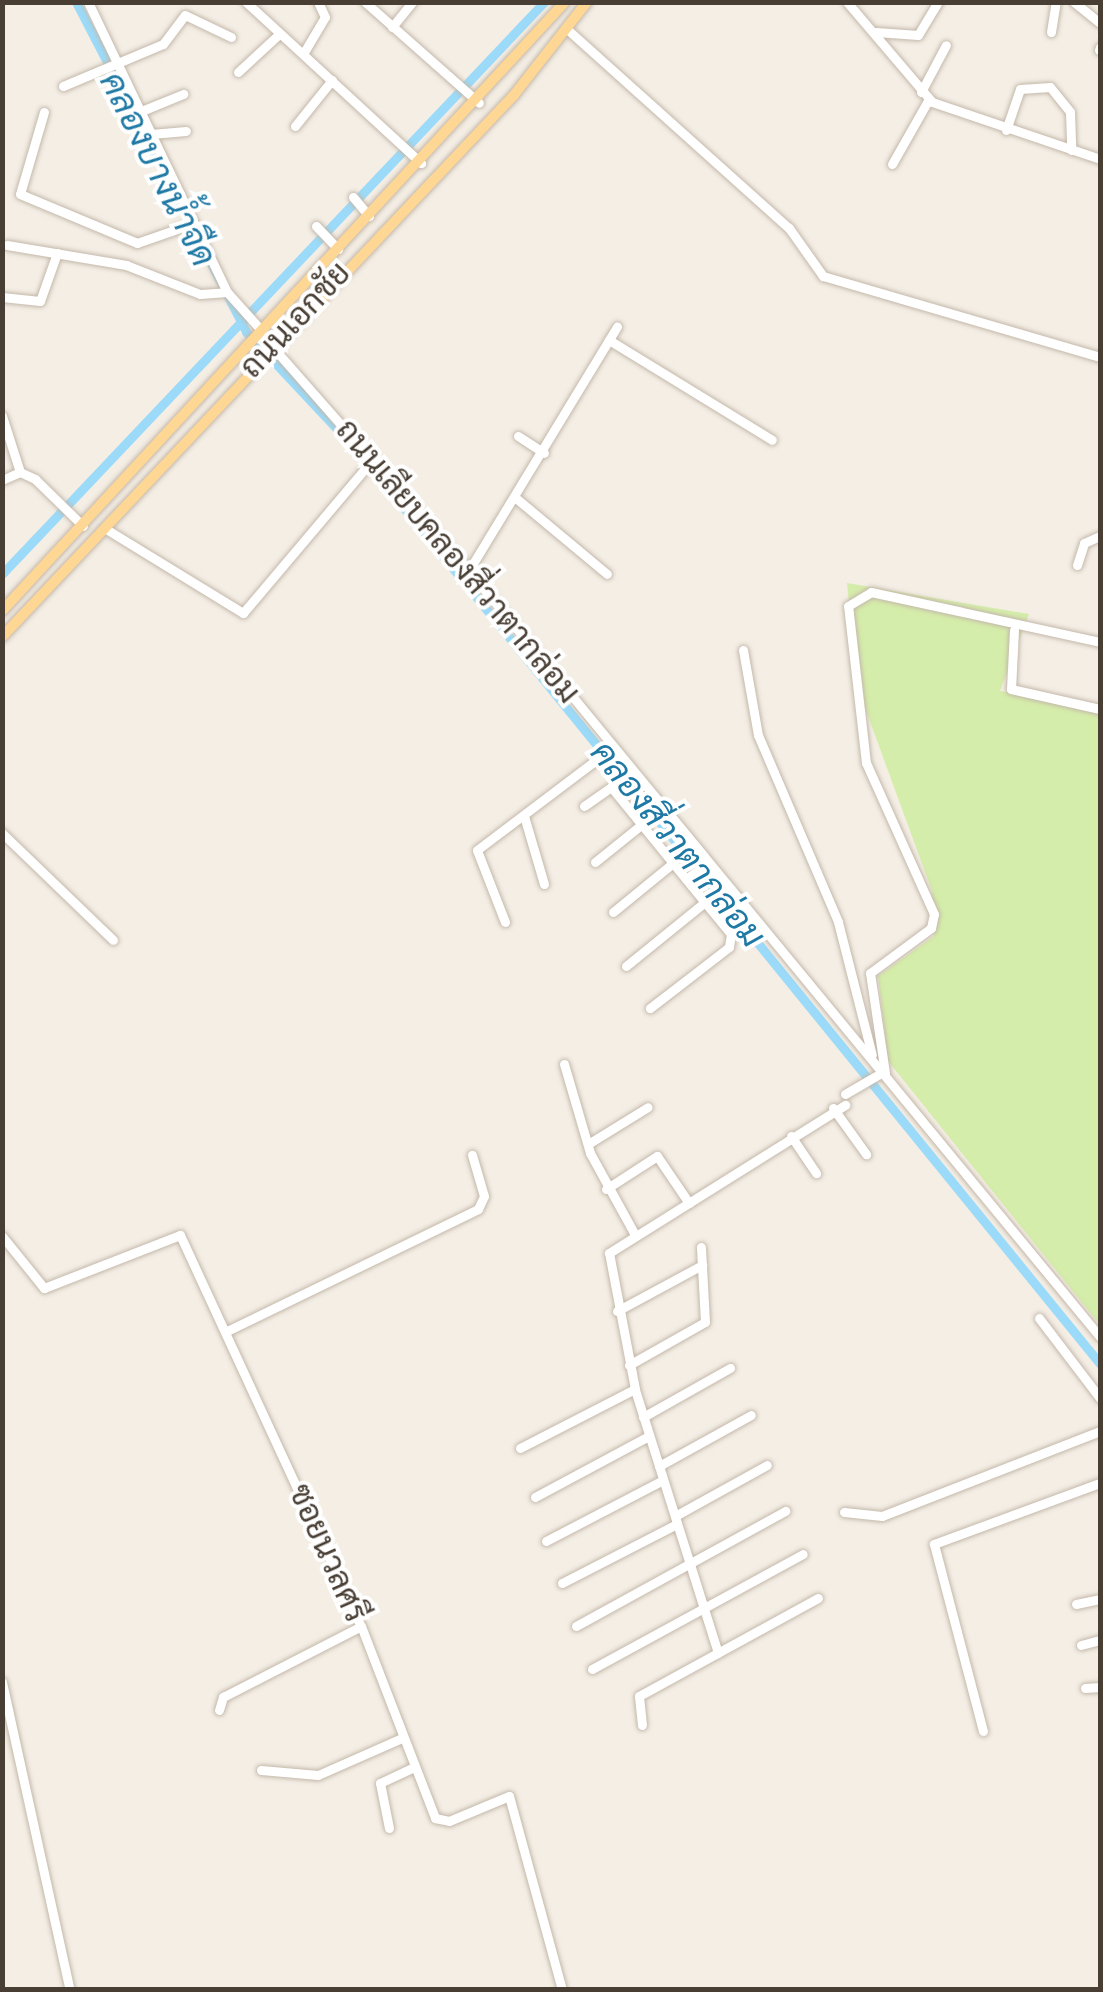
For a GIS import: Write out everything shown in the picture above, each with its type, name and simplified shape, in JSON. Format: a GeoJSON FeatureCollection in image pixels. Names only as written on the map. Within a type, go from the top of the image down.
{"type":"FeatureCollection","features":[{"type":"Feature","properties":{"kind":"main road","name":"ถนนเอกชัย"},"geometry":{"type":"LineString","coordinates":[[2,611],[239,358],[326,237],[369,216],[565,2]]}},
{"type":"Feature","properties":{"kind":"main road","name":"ถนนเอกชัย"},"geometry":{"type":"LineString","coordinates":[[2,637],[106,528],[251,365],[568,30],[587,2]]}},
{"type":"Feature","properties":{"kind":"street"},"geometry":{"type":"LineString","coordinates":[[88,2],[225,293],[259,332]]}},
{"type":"Feature","properties":{"kind":"street"},"geometry":{"type":"LineString","coordinates":[[246,2],[421,163]]}},
{"type":"Feature","properties":{"kind":"street"},"geometry":{"type":"LineString","coordinates":[[303,54],[324,16],[318,2]]}},
{"type":"Feature","properties":{"kind":"street"},"geometry":{"type":"LineString","coordinates":[[365,2],[474,100]]}},
{"type":"Feature","properties":{"kind":"street"},"geometry":{"type":"LineString","coordinates":[[392,27],[412,2]]}},
{"type":"Feature","properties":{"kind":"street"},"geometry":{"type":"LineString","coordinates":[[847,2],[876,32],[925,96],[1006,130],[1100,159]]}},
{"type":"Feature","properties":{"kind":"street"},"geometry":{"type":"LineString","coordinates":[[876,32],[918,35],[938,2]]}},
{"type":"Feature","properties":{"kind":"street"},"geometry":{"type":"LineString","coordinates":[[1051,32],[1056,2]]}},
{"type":"Feature","properties":{"kind":"street"},"geometry":{"type":"LineString","coordinates":[[1074,2],[1100,23]]}},
{"type":"Feature","properties":{"kind":"street"},"geometry":{"type":"LineString","coordinates":[[63,86],[163,44],[185,15],[231,37]]}},
{"type":"Feature","properties":{"kind":"street"},"geometry":{"type":"LineString","coordinates":[[568,30],[788,228],[823,276],[1100,356]]}},
{"type":"Feature","properties":{"kind":"street"},"geometry":{"type":"LineString","coordinates":[[238,72],[279,34]]}},
{"type":"Feature","properties":{"kind":"street"},"geometry":{"type":"LineString","coordinates":[[892,164],[946,45]]}},
{"type":"Feature","properties":{"kind":"street"},"geometry":{"type":"LineString","coordinates":[[294,126],[332,80]]}},
{"type":"Feature","properties":{"kind":"street"},"geometry":{"type":"LineString","coordinates":[[1006,130],[1020,89],[1050,87],[1070,112],[1070,150]]}},
{"type":"Feature","properties":{"kind":"street"},"geometry":{"type":"LineString","coordinates":[[139,112],[184,94]]}},
{"type":"Feature","properties":{"kind":"street"},"geometry":{"type":"LineString","coordinates":[[44,112],[20,194],[137,243],[192,224]]}},
{"type":"Feature","properties":{"kind":"street"},"geometry":{"type":"LineString","coordinates":[[151,134],[186,131]]}},
{"type":"Feature","properties":{"kind":"street"},"geometry":{"type":"LineString","coordinates":[[356,200],[369,216]]}},
{"type":"Feature","properties":{"kind":"street"},"geometry":{"type":"LineString","coordinates":[[7,245],[57,253],[209,295],[225,293]]}},
{"type":"Feature","properties":{"kind":"street"},"geometry":{"type":"LineString","coordinates":[[2,296],[40,301],[57,253]]}},
{"type":"Feature","properties":{"kind":"street"},"geometry":{"type":"LineString","coordinates":[[469,570],[516,499],[617,327]]}},
{"type":"Feature","properties":{"kind":"street"},"geometry":{"type":"LineString","coordinates":[[609,340],[772,440]]}},
{"type":"Feature","properties":{"kind":"street","name":"ถนนเลียบคลองสี่วาตากล่อม"},"geometry":{"type":"LineString","coordinates":[[269,346],[469,570],[610,750],[1100,1337]]}},
{"type":"Feature","properties":{"kind":"street"},"geometry":{"type":"LineString","coordinates":[[2,416],[20,472],[80,524]]}},
{"type":"Feature","properties":{"kind":"street"},"geometry":{"type":"LineString","coordinates":[[518,436],[544,453]]}},
{"type":"Feature","properties":{"kind":"street"},"geometry":{"type":"LineString","coordinates":[[106,528],[242,613],[372,460]]}},
{"type":"Feature","properties":{"kind":"street"},"geometry":{"type":"LineString","coordinates":[[2,464],[6,478],[20,472]]}},
{"type":"Feature","properties":{"kind":"street"},"geometry":{"type":"LineString","coordinates":[[516,499],[607,574]]}},
{"type":"Feature","properties":{"kind":"street"},"geometry":{"type":"LineString","coordinates":[[1076,565],[1084,543],[1100,536]]}},
{"type":"Feature","properties":{"kind":"street"},"geometry":{"type":"LineString","coordinates":[[718,1653],[635,1389],[617,1311],[609,1253],[884,1074],[870,973],[931,928],[934,914],[866,763],[848,606],[872,592],[1014,630],[1100,642]]}},
{"type":"Feature","properties":{"kind":"street"},"geometry":{"type":"LineString","coordinates":[[1014,630],[1011,689],[1100,708]]}},
{"type":"Feature","properties":{"kind":"street"},"geometry":{"type":"LineString","coordinates":[[743,650],[758,735],[838,922],[874,1062]]}},
{"type":"Feature","properties":{"kind":"street"},"geometry":{"type":"LineString","coordinates":[[505,922],[477,850],[610,750]]}},
{"type":"Feature","properties":{"kind":"street"},"geometry":{"type":"LineString","coordinates":[[584,806],[611,787],[673,863],[692,879],[731,934],[729,947],[650,1008]]}},
{"type":"Feature","properties":{"kind":"street"},"geometry":{"type":"LineString","coordinates":[[524,816],[544,884]]}},
{"type":"Feature","properties":{"kind":"street"},"geometry":{"type":"LineString","coordinates":[[595,862],[641,825]]}},
{"type":"Feature","properties":{"kind":"street"},"geometry":{"type":"LineString","coordinates":[[2,833],[114,940]]}},
{"type":"Feature","properties":{"kind":"street"},"geometry":{"type":"LineString","coordinates":[[614,912],[673,863]]}},
{"type":"Feature","properties":{"kind":"street"},"geometry":{"type":"LineString","coordinates":[[692,879],[708,868]]}},
{"type":"Feature","properties":{"kind":"street"},"geometry":{"type":"LineString","coordinates":[[626,966],[705,902]]}},
{"type":"Feature","properties":{"kind":"street"},"geometry":{"type":"LineString","coordinates":[[564,1064],[606,1189],[635,1234]]}},
{"type":"Feature","properties":{"kind":"street"},"geometry":{"type":"LineString","coordinates":[[588,1144],[648,1107]]}},
{"type":"Feature","properties":{"kind":"street"},"geometry":{"type":"LineString","coordinates":[[831,1110],[866,1154]]}},
{"type":"Feature","properties":{"kind":"street"},"geometry":{"type":"LineString","coordinates":[[791,1136],[816,1173]]}},
{"type":"Feature","properties":{"kind":"street"},"geometry":{"type":"LineString","coordinates":[[227,1331],[478,1209],[484,1196],[472,1155]]}},
{"type":"Feature","properties":{"kind":"street"},"geometry":{"type":"LineString","coordinates":[[606,1189],[657,1156],[689,1203]]}},
{"type":"Feature","properties":{"kind":"street","name":"ซอยนวลศรี"},"geometry":{"type":"LineString","coordinates":[[2,1236],[44,1288],[174,1231],[227,1331],[361,1626],[402,1738],[442,1822],[509,1796],[562,1990]]}},
{"type":"Feature","properties":{"kind":"street"},"geometry":{"type":"LineString","coordinates":[[630,1365],[704,1322],[702,1247]]}},
{"type":"Feature","properties":{"kind":"street"},"geometry":{"type":"LineString","coordinates":[[617,1311],[702,1265]]}},
{"type":"Feature","properties":{"kind":"street"},"geometry":{"type":"LineString","coordinates":[[1039,1318],[1100,1398]]}},
{"type":"Feature","properties":{"kind":"street"},"geometry":{"type":"LineString","coordinates":[[643,1417],[730,1368]]}},
{"type":"Feature","properties":{"kind":"street"},"geometry":{"type":"LineString","coordinates":[[520,1448],[635,1389]]}},
{"type":"Feature","properties":{"kind":"street"},"geometry":{"type":"LineString","coordinates":[[658,1466],[751,1415]]}},
{"type":"Feature","properties":{"kind":"street"},"geometry":{"type":"LineString","coordinates":[[844,1512],[882,1516],[1100,1431]]}},
{"type":"Feature","properties":{"kind":"street"},"geometry":{"type":"LineString","coordinates":[[534,1497],[649,1436]]}},
{"type":"Feature","properties":{"kind":"street"},"geometry":{"type":"LineString","coordinates":[[562,1582],[767,1465]]}},
{"type":"Feature","properties":{"kind":"street"},"geometry":{"type":"LineString","coordinates":[[546,1541],[663,1480]]}},
{"type":"Feature","properties":{"kind":"street"},"geometry":{"type":"LineString","coordinates":[[983,1731],[934,1544],[1100,1483]]}},
{"type":"Feature","properties":{"kind":"street"},"geometry":{"type":"LineString","coordinates":[[576,1626],[785,1511]]}},
{"type":"Feature","properties":{"kind":"street"},"geometry":{"type":"LineString","coordinates":[[592,1670],[803,1554]]}},
{"type":"Feature","properties":{"kind":"street"},"geometry":{"type":"LineString","coordinates":[[642,1725],[639,1696],[818,1598]]}},
{"type":"Feature","properties":{"kind":"street"},"geometry":{"type":"LineString","coordinates":[[1076,1604],[1100,1599]]}},
{"type":"Feature","properties":{"kind":"street"},"geometry":{"type":"LineString","coordinates":[[218,1710],[222,1696],[361,1626]]}},
{"type":"Feature","properties":{"kind":"street"},"geometry":{"type":"LineString","coordinates":[[1081,1645],[1100,1640]]}},
{"type":"Feature","properties":{"kind":"street"},"geometry":{"type":"LineString","coordinates":[[2,1682],[70,1990]]}},
{"type":"Feature","properties":{"kind":"street"},"geometry":{"type":"LineString","coordinates":[[1085,1688],[1100,1687]]}},
{"type":"Feature","properties":{"kind":"street"},"geometry":{"type":"LineString","coordinates":[[261,1770],[318,1776],[402,1738]]}},
{"type":"Feature","properties":{"kind":"street"},"geometry":{"type":"LineString","coordinates":[[389,1828],[380,1783],[414,1766]]}},
{"type":"Feature","properties":{"kind":"green space"},"geometry":{"type":"Polygon","coordinates":[[[847,583],[1029,614],[1000,691],[1100,704],[1100,1325],[888,1061],[878,976],[934,936],[932,891],[857,686],[847,583]]]}},
{"type":"Feature","properties":{"kind":"waterway","name":"คลองสี่วาตากล่อม"},"geometry":{"type":"LineString","coordinates":[[76,2],[246,332],[356,449],[1100,1364]]}},
{"type":"Feature","properties":{"kind":"waterway"},"geometry":{"type":"LineString","coordinates":[[2,574],[544,2]]}},
{"type":"Feature","properties":{"kind":"water label","name":"คลองบางน้ำจืด"},"geometry":{"type":"Point","coordinates":[158,169]}}]}
